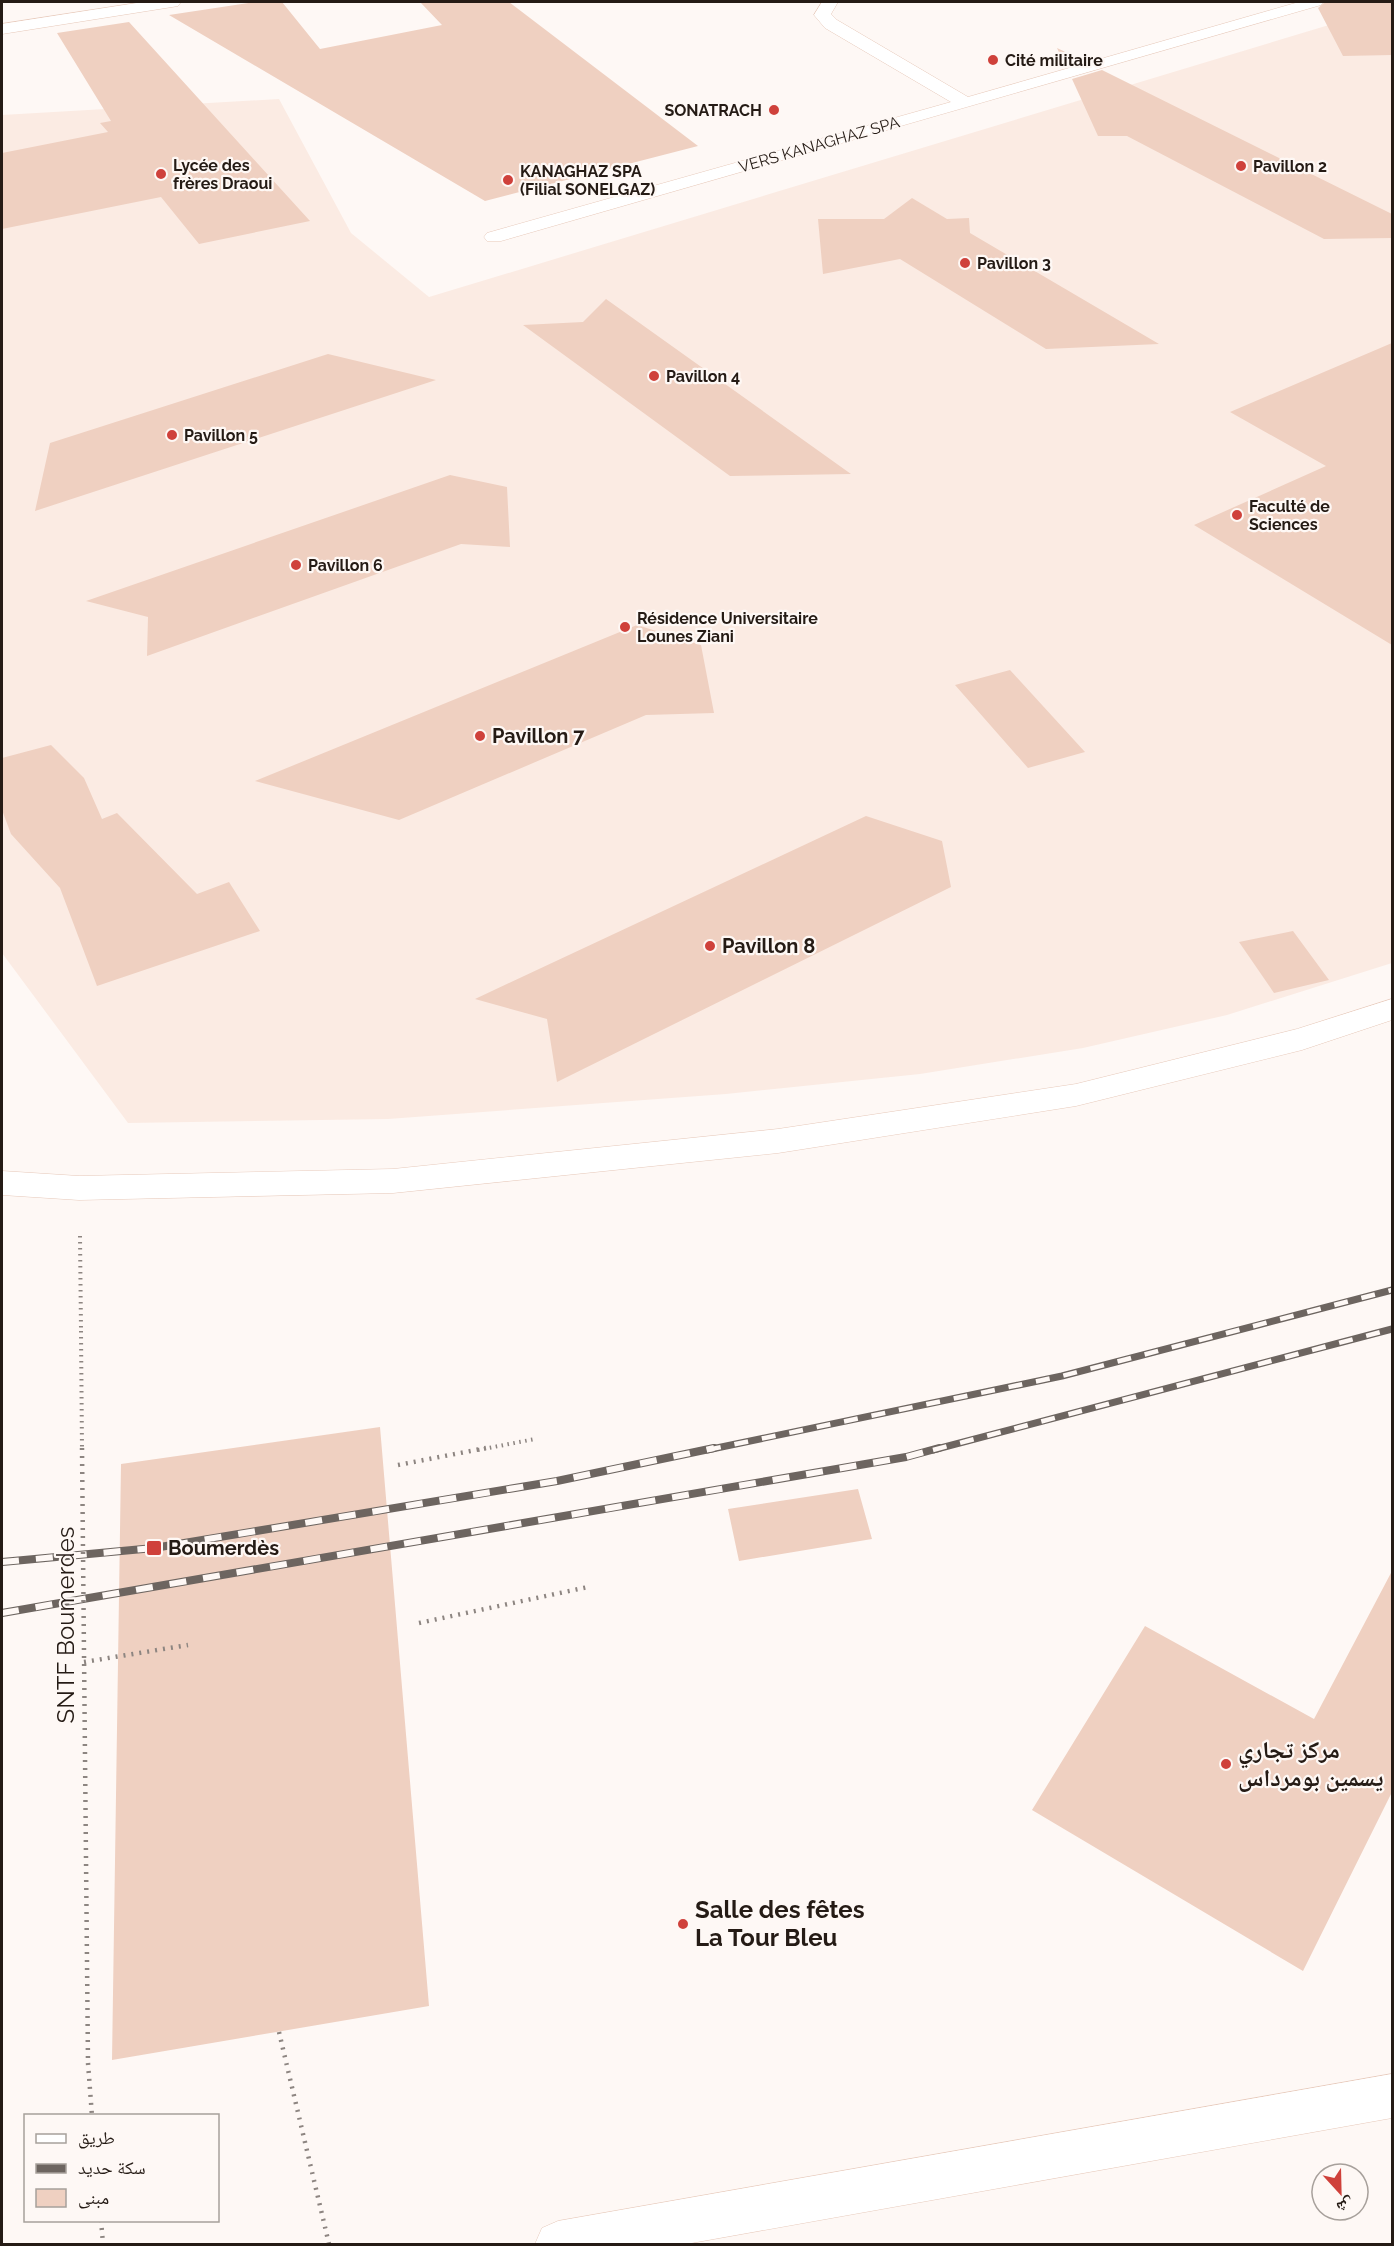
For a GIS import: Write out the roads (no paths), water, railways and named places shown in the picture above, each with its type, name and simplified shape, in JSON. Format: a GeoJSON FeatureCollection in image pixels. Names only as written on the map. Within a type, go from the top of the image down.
{"type":"FeatureCollection","features":[{"type":"Feature","properties":{"kind":"main road"},"geometry":{"type":"LineString","coordinates":[[2,17],[96,2]]}},
{"type":"Feature","properties":{"kind":"main road"},"geometry":{"type":"LineString","coordinates":[[2,28],[172,2]]}},
{"type":"Feature","properties":{"kind":"lane"},"geometry":{"type":"LineString","coordinates":[[830,2],[822,15],[831,24],[966,103]]}},
{"type":"Feature","properties":{"kind":"lane","name":"VERS KANAGHAZ SPA"},"geometry":{"type":"LineString","coordinates":[[494,237],[1315,2]]}},
{"type":"Feature","properties":{"kind":"lane"},"geometry":{"type":"LineString","coordinates":[[2,1182],[79,1188],[393,1181],[778,1141],[1076,1095],[1302,1039],[1392,1009]]}},
{"type":"Feature","properties":{"kind":"lane"},"geometry":{"type":"LineString","coordinates":[[558,2244],[1392,2096]]}},
{"type":"Feature","properties":{"kind":"railway"},"geometry":{"type":"LineString","coordinates":[[707,1450],[1062,1376],[1392,1290]]}},
{"type":"Feature","properties":{"kind":"railway"},"geometry":{"type":"LineString","coordinates":[[933,1450],[1392,1329]]}},
{"type":"Feature","properties":{"kind":"railway"},"geometry":{"type":"LineString","coordinates":[[2,1562],[154,1548],[557,1481],[714,1448]]}},
{"type":"Feature","properties":{"kind":"railway"},"geometry":{"type":"LineString","coordinates":[[2,1613],[906,1457],[939,1448]]}},
{"type":"Feature","properties":{"kind":"place","name":"Cité militaire"},"geometry":{"type":"Point","coordinates":[993,60]}},
{"type":"Feature","properties":{"kind":"place","name":"SONATRACH"},"geometry":{"type":"Point","coordinates":[774,110]}},
{"type":"Feature","properties":{"kind":"place","name":"Pavillon 2"},"geometry":{"type":"Point","coordinates":[1241,166]}},
{"type":"Feature","properties":{"kind":"place","name":"Lycée des frères Draoui"},"geometry":{"type":"Point","coordinates":[161,174]}},
{"type":"Feature","properties":{"kind":"place","name":"KANAGHAZ SPA (Filial SONELGAZ)"},"geometry":{"type":"Point","coordinates":[508,180]}},
{"type":"Feature","properties":{"kind":"place","name":"Pavillon 3"},"geometry":{"type":"Point","coordinates":[965,263]}},
{"type":"Feature","properties":{"kind":"place","name":"Pavillon 4"},"geometry":{"type":"Point","coordinates":[654,376]}},
{"type":"Feature","properties":{"kind":"place","name":"Pavillon 5"},"geometry":{"type":"Point","coordinates":[172,435]}},
{"type":"Feature","properties":{"kind":"place","name":"Faculté de Sciences"},"geometry":{"type":"Point","coordinates":[1237,515]}},
{"type":"Feature","properties":{"kind":"place","name":"Pavillon 6"},"geometry":{"type":"Point","coordinates":[296,565]}},
{"type":"Feature","properties":{"kind":"place","name":"Résidence Universitaire Lounes Ziani"},"geometry":{"type":"Point","coordinates":[625,627]}},
{"type":"Feature","properties":{"kind":"place","name":"Pavillon 7"},"geometry":{"type":"Point","coordinates":[480,736]}},
{"type":"Feature","properties":{"kind":"place","name":"Pavillon 8"},"geometry":{"type":"Point","coordinates":[710,946]}},
{"type":"Feature","properties":{"kind":"place","name":"Boumerdès"},"geometry":{"type":"Point","coordinates":[154,1548]}},
{"type":"Feature","properties":{"kind":"place","name":"مركز تجاري يسمين بومرداس"},"geometry":{"type":"Point","coordinates":[1226,1764]}},
{"type":"Feature","properties":{"kind":"place","name":"Salle des fêtes La Tour Bleu"},"geometry":{"type":"Point","coordinates":[683,1924]}}]}
